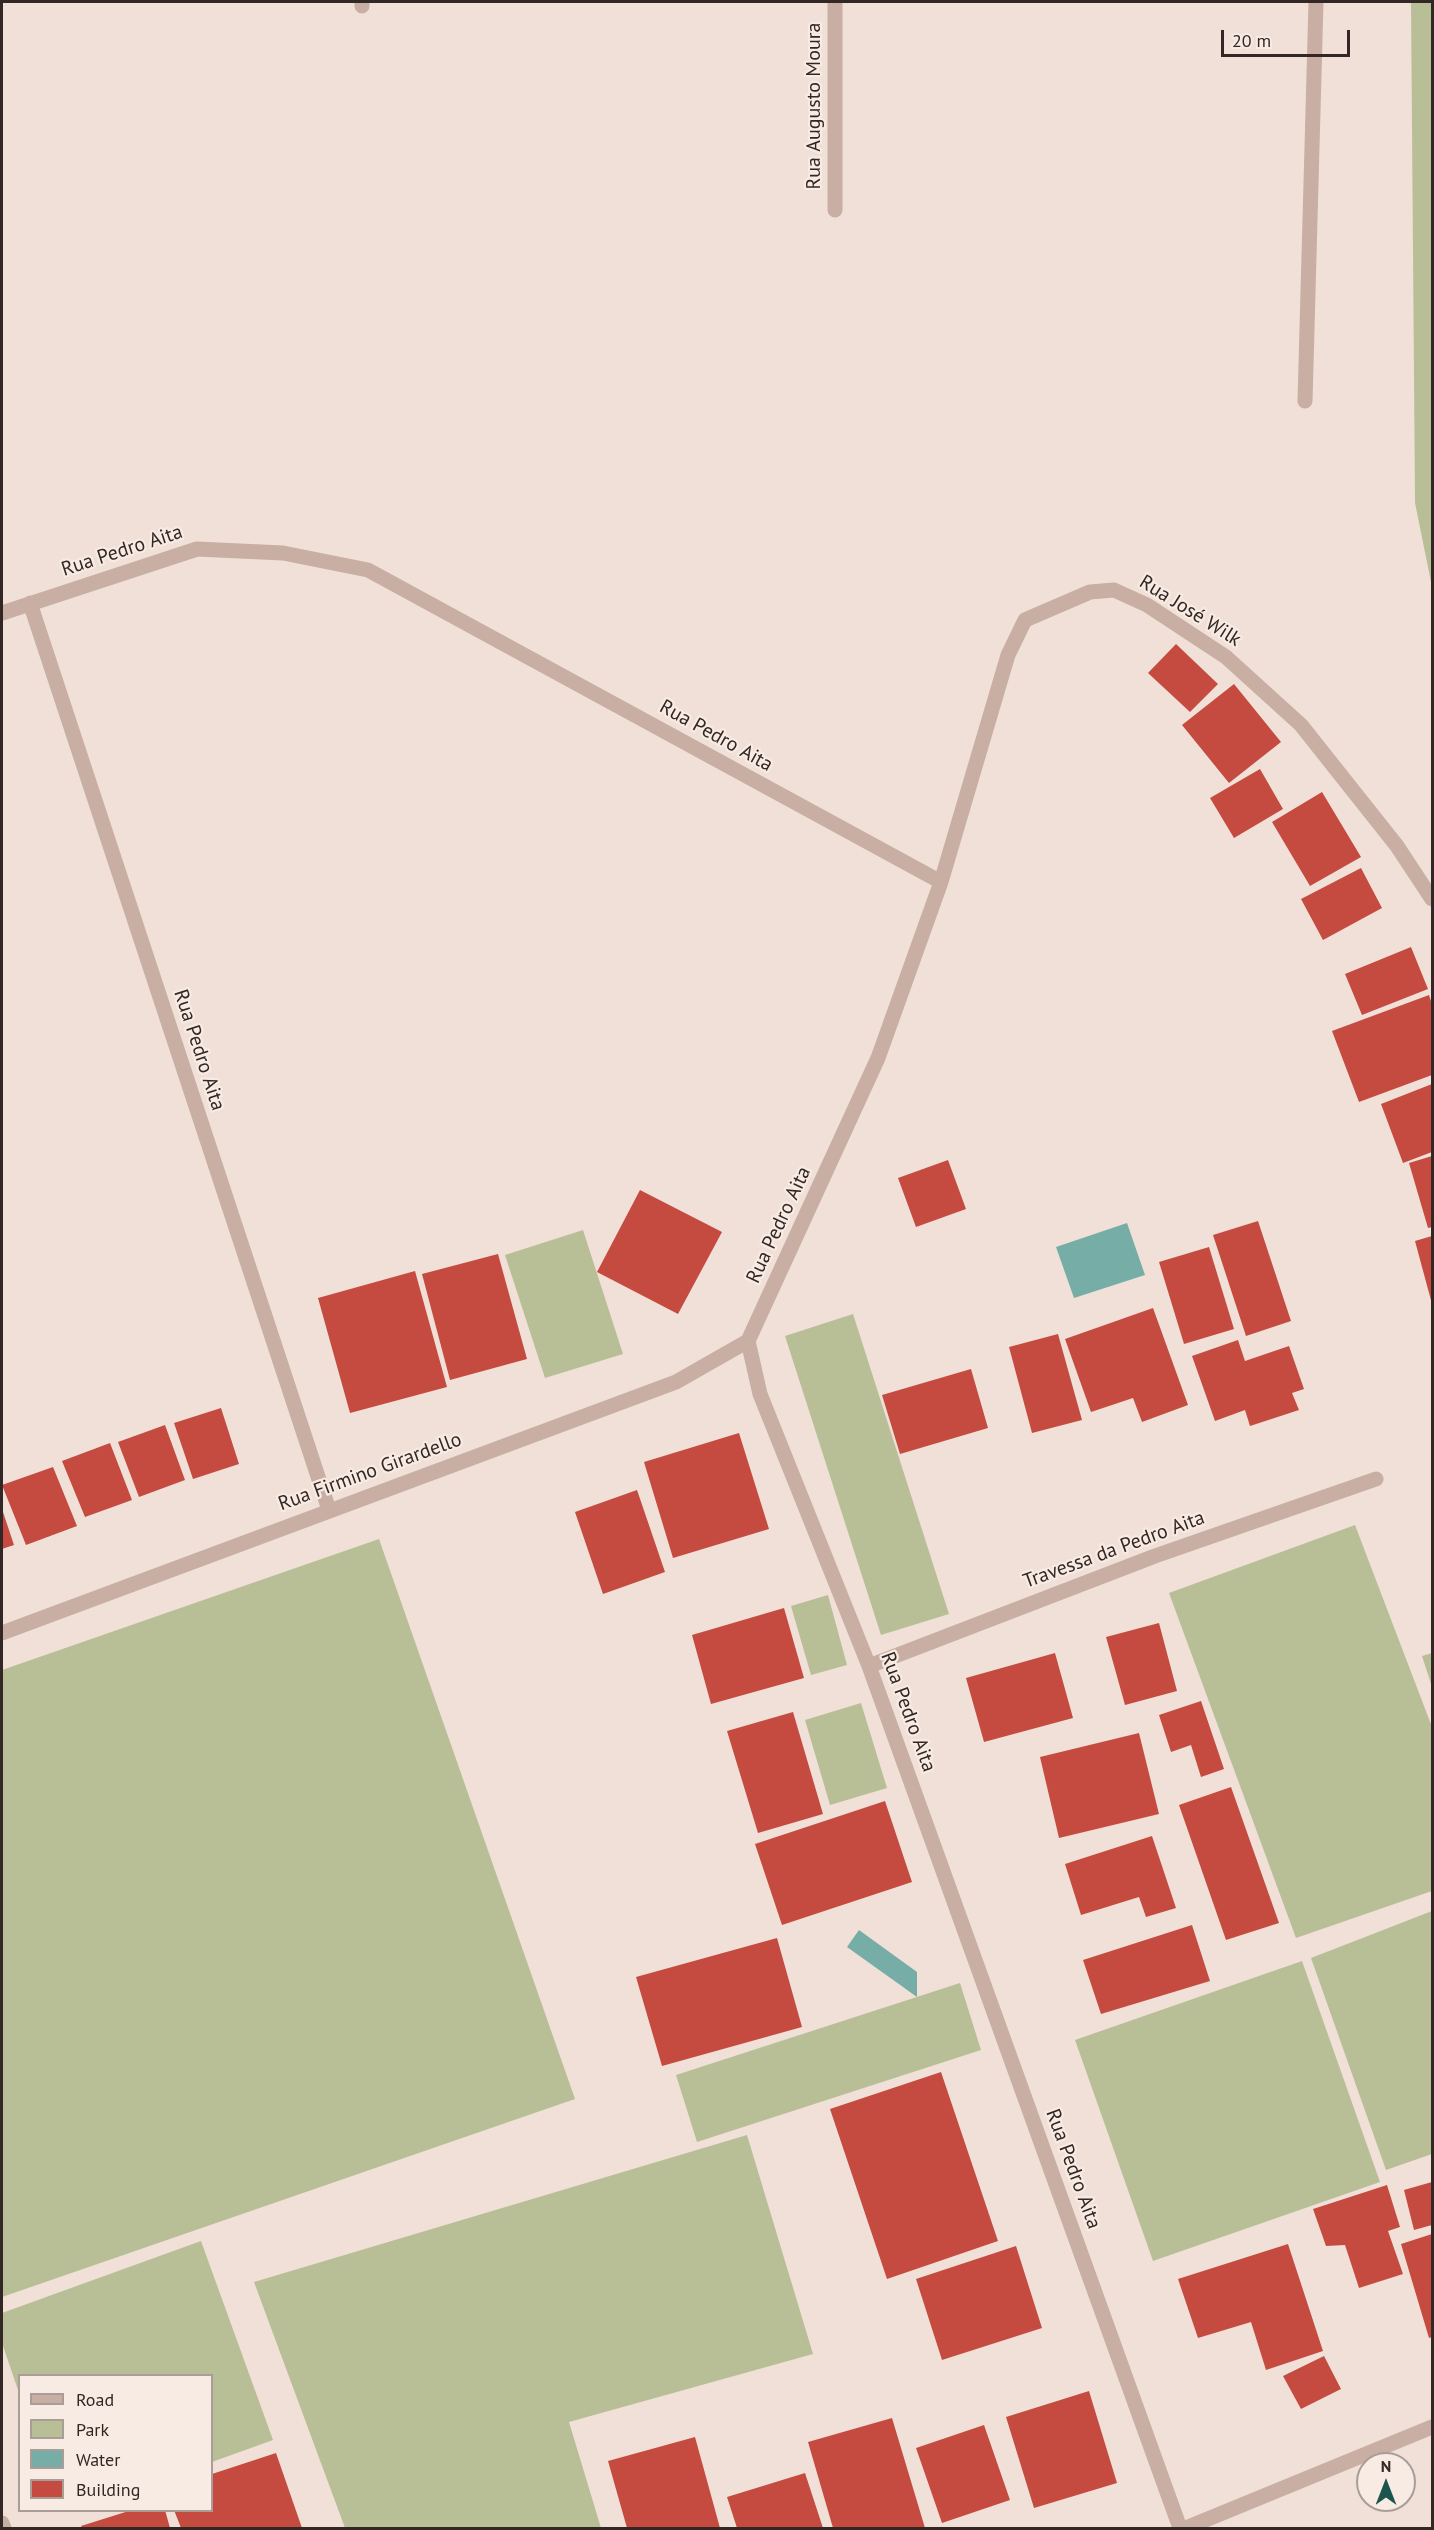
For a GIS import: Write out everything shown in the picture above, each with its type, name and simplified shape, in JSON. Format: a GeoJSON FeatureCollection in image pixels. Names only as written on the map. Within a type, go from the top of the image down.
{"type":"FeatureCollection","features":[{"type":"Feature","properties":{"kind":"street","name":"Rua Augusto Moura"},"geometry":{"type":"LineString","coordinates":[[835,2],[835,210]]}},
{"type":"Feature","properties":{"kind":"street"},"geometry":{"type":"LineString","coordinates":[[1305,401],[1316,2]]}},
{"type":"Feature","properties":{"kind":"street","name":"Rua Pedro Aita"},"geometry":{"type":"LineString","coordinates":[[2,614],[197,549],[283,553],[368,570],[941,882],[878,1058],[748,1341],[760,1394],[869,1666],[1179,2529]]}},
{"type":"Feature","properties":{"kind":"street","name":"Rua José Wilk"},"geometry":{"type":"LineString","coordinates":[[941,882],[1008,655],[1025,620],[1090,592],[1114,590],[1147,605],[1226,657],[1301,725],[1397,846],[1432,899]]}},
{"type":"Feature","properties":{"kind":"street","name":"Rua Pedro Aita"},"geometry":{"type":"LineString","coordinates":[[30,603],[329,1510]]}},
{"type":"Feature","properties":{"kind":"street","name":"Rua Firmino Girardello"},"geometry":{"type":"LineString","coordinates":[[2,1633],[676,1382],[748,1341]]}},
{"type":"Feature","properties":{"kind":"street","name":"Travessa da Pedro Aita"},"geometry":{"type":"LineString","coordinates":[[869,1666],[1155,1556],[1376,1479]]}},
{"type":"Feature","properties":{"kind":"street"},"geometry":{"type":"LineString","coordinates":[[1186,2529],[1432,2427]]}},
{"type":"Feature","properties":{"kind":"street"},"geometry":{"type":"LineString","coordinates":[[2,2523],[4,2529]]}},
{"type":"Feature","properties":{"kind":"green space"},"geometry":{"type":"Polygon","coordinates":[[[1411,2],[1432,2],[1432,587],[1415,503],[1411,2]]]}},
{"type":"Feature","properties":{"kind":"green space"},"geometry":{"type":"Polygon","coordinates":[[[583,1230],[623,1354],[545,1378],[505,1255],[583,1230]]]}},
{"type":"Feature","properties":{"kind":"green space"},"geometry":{"type":"Polygon","coordinates":[[[853,1314],[949,1614],[881,1635],[785,1336],[853,1314]]]}},
{"type":"Feature","properties":{"kind":"green space"},"geometry":{"type":"Polygon","coordinates":[[[1355,1525],[1432,1727],[1432,1891],[1296,1938],[1169,1593],[1355,1525]]]}},
{"type":"Feature","properties":{"kind":"green space"},"geometry":{"type":"Polygon","coordinates":[[[379,1539],[575,2099],[2,2297],[2,1670],[379,1539]]]}},
{"type":"Feature","properties":{"kind":"green space"},"geometry":{"type":"Polygon","coordinates":[[[828,1595],[847,1665],[811,1675],[791,1606],[828,1595]]]}},
{"type":"Feature","properties":{"kind":"green space"},"geometry":{"type":"Polygon","coordinates":[[[1432,1653],[1432,1687],[1422,1656],[1432,1653]]]}},
{"type":"Feature","properties":{"kind":"green space"},"geometry":{"type":"Polygon","coordinates":[[[861,1703],[887,1788],[830,1805],[805,1720],[861,1703]]]}},
{"type":"Feature","properties":{"kind":"green space"},"geometry":{"type":"Polygon","coordinates":[[[1432,1911],[1432,2154],[1386,2170],[1311,1958],[1432,1911]]]}},
{"type":"Feature","properties":{"kind":"green space"},"geometry":{"type":"Polygon","coordinates":[[[1302,1961],[1380,2182],[1153,2261],[1075,2040],[1302,1961]]]}},
{"type":"Feature","properties":{"kind":"green space"},"geometry":{"type":"Polygon","coordinates":[[[960,1983],[981,2050],[697,2142],[676,2075],[960,1983]]]}},
{"type":"Feature","properties":{"kind":"green space"},"geometry":{"type":"Polygon","coordinates":[[[747,2135],[813,2354],[569,2422],[601,2528],[345,2528],[254,2282],[747,2135]]]}},
{"type":"Feature","properties":{"kind":"green space"},"geometry":{"type":"Polygon","coordinates":[[[201,2241],[273,2440],[213,2462],[213,2374],[18,2374],[18,2390],[2,2343],[2,2313],[201,2241]]]}},
{"type":"Feature","properties":{"kind":"water"},"geometry":{"type":"Polygon","coordinates":[[[1127,1223],[1145,1275],[1074,1298],[1056,1247],[1127,1223]]]}},
{"type":"Feature","properties":{"kind":"water"},"geometry":{"type":"Polygon","coordinates":[[[859,1930],[917,1972],[917,1997],[847,1947],[859,1930]]]}},
{"type":"Feature","properties":{"kind":"building"},"geometry":{"type":"Polygon","coordinates":[[[1176,644],[1218,684],[1190,712],[1148,673],[1176,644]]]}},
{"type":"Feature","properties":{"kind":"building"},"geometry":{"type":"Polygon","coordinates":[[[1234,684],[1281,742],[1229,783],[1182,725],[1234,684]]]}},
{"type":"Feature","properties":{"kind":"building"},"geometry":{"type":"Polygon","coordinates":[[[1260,769],[1283,809],[1234,838],[1210,798],[1260,769]]]}},
{"type":"Feature","properties":{"kind":"building"},"geometry":{"type":"Polygon","coordinates":[[[1322,792],[1361,857],[1310,886],[1272,822],[1322,792]]]}},
{"type":"Feature","properties":{"kind":"building"},"geometry":{"type":"Polygon","coordinates":[[[1361,868],[1382,908],[1323,940],[1301,899],[1361,868]]]}},
{"type":"Feature","properties":{"kind":"building"},"geometry":{"type":"Polygon","coordinates":[[[1411,947],[1428,989],[1362,1015],[1345,974],[1411,947]]]}},
{"type":"Feature","properties":{"kind":"building"},"geometry":{"type":"Polygon","coordinates":[[[1429,995],[1432,1004],[1432,1075],[1359,1102],[1332,1031],[1429,995]]]}},
{"type":"Feature","properties":{"kind":"building"},"geometry":{"type":"Polygon","coordinates":[[[1432,1084],[1432,1152],[1403,1163],[1381,1104],[1432,1084]]]}},
{"type":"Feature","properties":{"kind":"building"},"geometry":{"type":"Polygon","coordinates":[[[1432,1156],[1432,1227],[1428,1228],[1409,1163],[1432,1156]]]}},
{"type":"Feature","properties":{"kind":"building"},"geometry":{"type":"Polygon","coordinates":[[[948,1160],[966,1209],[916,1227],[898,1178],[948,1160]]]}},
{"type":"Feature","properties":{"kind":"building"},"geometry":{"type":"Polygon","coordinates":[[[640,1190],[722,1232],[678,1314],[597,1272],[640,1190]]]}},
{"type":"Feature","properties":{"kind":"building"},"geometry":{"type":"Polygon","coordinates":[[[1258,1221],[1291,1321],[1246,1336],[1213,1235],[1258,1221]]]}},
{"type":"Feature","properties":{"kind":"building"},"geometry":{"type":"Polygon","coordinates":[[[1432,1236],[1432,1304],[1415,1241],[1432,1236]]]}},
{"type":"Feature","properties":{"kind":"building"},"geometry":{"type":"Polygon","coordinates":[[[1209,1247],[1234,1329],[1184,1344],[1159,1262],[1209,1247]]]}},
{"type":"Feature","properties":{"kind":"building"},"geometry":{"type":"Polygon","coordinates":[[[498,1254],[527,1359],[450,1380],[422,1274],[498,1254]]]}},
{"type":"Feature","properties":{"kind":"building"},"geometry":{"type":"Polygon","coordinates":[[[415,1271],[447,1387],[350,1413],[318,1298],[415,1271]]]}},
{"type":"Feature","properties":{"kind":"building"},"geometry":{"type":"Polygon","coordinates":[[[1153,1308],[1188,1405],[1142,1422],[1133,1398],[1091,1412],[1065,1339],[1153,1308]]]}},
{"type":"Feature","properties":{"kind":"building"},"geometry":{"type":"Polygon","coordinates":[[[1058,1334],[1082,1420],[1032,1433],[1009,1347],[1058,1334]]]}},
{"type":"Feature","properties":{"kind":"building"},"geometry":{"type":"Polygon","coordinates":[[[1238,1340],[1245,1361],[1289,1346],[1304,1389],[1292,1393],[1299,1410],[1250,1426],[1245,1410],[1215,1421],[1192,1356],[1238,1340]]]}},
{"type":"Feature","properties":{"kind":"building"},"geometry":{"type":"Polygon","coordinates":[[[971,1369],[988,1428],[900,1454],[882,1395],[971,1369]]]}},
{"type":"Feature","properties":{"kind":"building"},"geometry":{"type":"Polygon","coordinates":[[[221,1408],[239,1464],[193,1479],[174,1423],[221,1408]]]}},
{"type":"Feature","properties":{"kind":"building"},"geometry":{"type":"Polygon","coordinates":[[[165,1425],[185,1480],[139,1497],[118,1442],[165,1425]]]}},
{"type":"Feature","properties":{"kind":"building"},"geometry":{"type":"Polygon","coordinates":[[[739,1433],[769,1529],[673,1558],[644,1462],[739,1433]]]}},
{"type":"Feature","properties":{"kind":"building"},"geometry":{"type":"Polygon","coordinates":[[[110,1443],[132,1500],[85,1517],[62,1461],[110,1443]]]}},
{"type":"Feature","properties":{"kind":"building"},"geometry":{"type":"Polygon","coordinates":[[[53,1467],[77,1526],[26,1545],[2,1485],[53,1467]]]}},
{"type":"Feature","properties":{"kind":"building"},"geometry":{"type":"Polygon","coordinates":[[[637,1490],[665,1572],[603,1594],[575,1512],[637,1490]]]}},
{"type":"Feature","properties":{"kind":"building"},"geometry":{"type":"Polygon","coordinates":[[[2,1509],[14,1545],[2,1549],[2,1509]]]}},
{"type":"Feature","properties":{"kind":"building"},"geometry":{"type":"Polygon","coordinates":[[[784,1608],[804,1678],[711,1704],[692,1635],[784,1608]]]}},
{"type":"Feature","properties":{"kind":"building"},"geometry":{"type":"Polygon","coordinates":[[[1159,1623],[1177,1691],[1125,1705],[1106,1637],[1159,1623]]]}},
{"type":"Feature","properties":{"kind":"building"},"geometry":{"type":"Polygon","coordinates":[[[1055,1653],[1073,1718],[984,1742],[966,1678],[1055,1653]]]}},
{"type":"Feature","properties":{"kind":"building"},"geometry":{"type":"Polygon","coordinates":[[[1201,1701],[1224,1769],[1201,1777],[1191,1745],[1171,1752],[1159,1715],[1201,1701]]]}},
{"type":"Feature","properties":{"kind":"building"},"geometry":{"type":"Polygon","coordinates":[[[793,1712],[823,1814],[758,1833],[727,1731],[793,1712]]]}},
{"type":"Feature","properties":{"kind":"building"},"geometry":{"type":"Polygon","coordinates":[[[1139,1733],[1159,1814],[1059,1838],[1040,1757],[1139,1733]]]}},
{"type":"Feature","properties":{"kind":"building"},"geometry":{"type":"Polygon","coordinates":[[[1231,1787],[1279,1923],[1226,1940],[1179,1805],[1231,1787]]]}},
{"type":"Feature","properties":{"kind":"building"},"geometry":{"type":"Polygon","coordinates":[[[885,1801],[912,1882],[782,1925],[755,1844],[885,1801]]]}},
{"type":"Feature","properties":{"kind":"building"},"geometry":{"type":"Polygon","coordinates":[[[1152,1836],[1176,1908],[1146,1917],[1139,1897],[1081,1915],[1065,1864],[1152,1836]]]}},
{"type":"Feature","properties":{"kind":"building"},"geometry":{"type":"Polygon","coordinates":[[[1192,1925],[1210,1981],[1101,2014],[1083,1960],[1192,1925]]]}},
{"type":"Feature","properties":{"kind":"building"},"geometry":{"type":"Polygon","coordinates":[[[777,1938],[802,2027],[662,2066],[636,1977],[777,1938]]]}},
{"type":"Feature","properties":{"kind":"building"},"geometry":{"type":"Polygon","coordinates":[[[941,2072],[998,2241],[887,2279],[830,2109],[941,2072]]]}},
{"type":"Feature","properties":{"kind":"building"},"geometry":{"type":"Polygon","coordinates":[[[1432,2182],[1432,2225],[1414,2230],[1404,2190],[1432,2182]]]}},
{"type":"Feature","properties":{"kind":"building"},"geometry":{"type":"Polygon","coordinates":[[[1387,2185],[1400,2227],[1388,2231],[1403,2274],[1359,2288],[1345,2245],[1326,2246],[1313,2209],[1387,2185]]]}},
{"type":"Feature","properties":{"kind":"building"},"geometry":{"type":"Polygon","coordinates":[[[1432,2234],[1432,2337],[1429,2338],[1401,2244],[1432,2234]]]}},
{"type":"Feature","properties":{"kind":"building"},"geometry":{"type":"Polygon","coordinates":[[[1288,2244],[1323,2351],[1266,2370],[1251,2322],[1198,2338],[1178,2279],[1288,2244]]]}},
{"type":"Feature","properties":{"kind":"building"},"geometry":{"type":"Polygon","coordinates":[[[1016,2246],[1042,2328],[942,2360],[916,2279],[1016,2246]]]}},
{"type":"Feature","properties":{"kind":"building"},"geometry":{"type":"Polygon","coordinates":[[[1324,2356],[1341,2389],[1301,2409],[1283,2376],[1324,2356]]]}},
{"type":"Feature","properties":{"kind":"building"},"geometry":{"type":"Polygon","coordinates":[[[1089,2391],[1117,2483],[1034,2508],[1006,2417],[1089,2391]]]}},
{"type":"Feature","properties":{"kind":"building"},"geometry":{"type":"Polygon","coordinates":[[[892,2418],[925,2528],[833,2528],[808,2442],[892,2418]]]}},
{"type":"Feature","properties":{"kind":"building"},"geometry":{"type":"Polygon","coordinates":[[[984,2425],[1010,2500],[942,2523],[916,2448],[984,2425]]]}},
{"type":"Feature","properties":{"kind":"building"},"geometry":{"type":"Polygon","coordinates":[[[695,2437],[720,2528],[627,2528],[608,2461],[695,2437]]]}},
{"type":"Feature","properties":{"kind":"building"},"geometry":{"type":"Polygon","coordinates":[[[276,2453],[302,2528],[181,2528],[175,2512],[213,2512],[213,2474],[276,2453]]]}},
{"type":"Feature","properties":{"kind":"building"},"geometry":{"type":"Polygon","coordinates":[[[805,2473],[823,2528],[737,2528],[727,2497],[805,2473]]]}},
{"type":"Feature","properties":{"kind":"building"},"geometry":{"type":"Polygon","coordinates":[[[126,2512],[166,2512],[170,2528],[82,2528],[81,2526],[126,2512]]]}}]}
